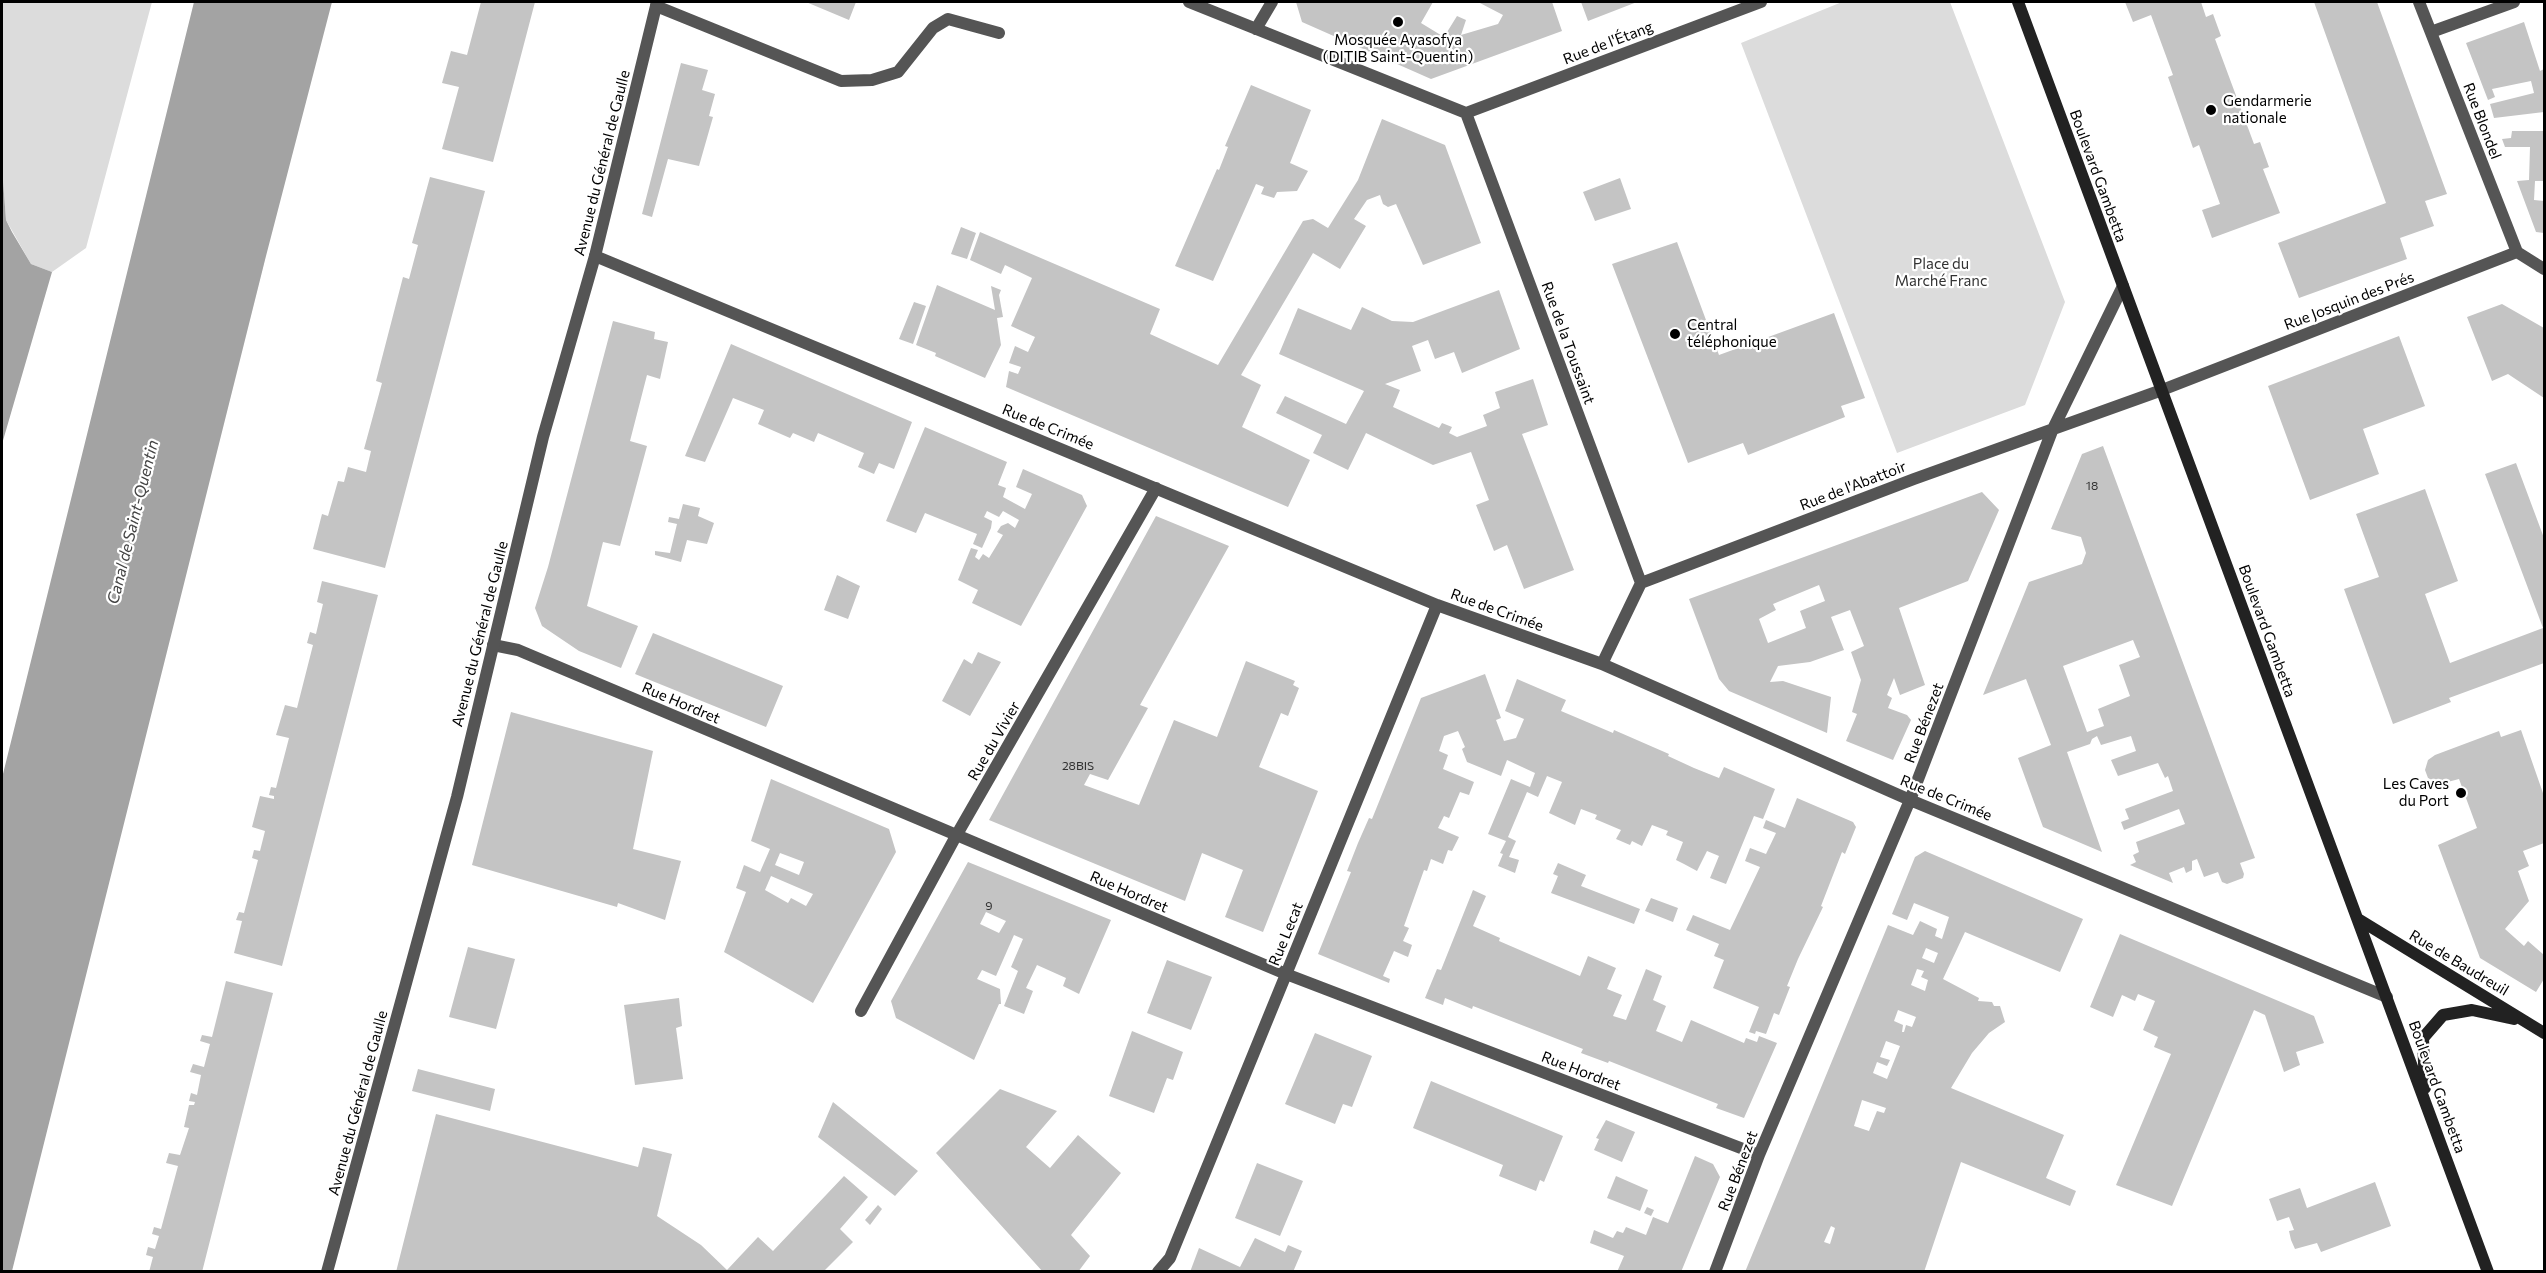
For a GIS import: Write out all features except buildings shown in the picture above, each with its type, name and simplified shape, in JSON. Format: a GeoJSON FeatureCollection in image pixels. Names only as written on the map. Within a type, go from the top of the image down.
{"type":"FeatureCollection","features":[{"type":"Feature","properties":{"kind":"main road","name":"Boulevard Gambetta"},"geometry":{"type":"LineString","coordinates":[[2018,2],[2488,1272]]}},
{"type":"Feature","properties":{"kind":"main road","name":"Rue de Baudreuil"},"geometry":{"type":"LineString","coordinates":[[2358,919],[2544,1033]]}},
{"type":"Feature","properties":{"kind":"main road"},"geometry":{"type":"LineString","coordinates":[[2425,1099],[2423,1038],[2443,1015],[2472,1010],[2524,1021]]}},
{"type":"Feature","properties":{"kind":"street"},"geometry":{"type":"LineString","coordinates":[[1189,2],[1466,113]]}},
{"type":"Feature","properties":{"kind":"street"},"geometry":{"type":"LineString","coordinates":[[1256,29],[1272,2]]}},
{"type":"Feature","properties":{"kind":"street","name":"Rue de l'Étang"},"geometry":{"type":"LineString","coordinates":[[1466,113],[1761,2]]}},
{"type":"Feature","properties":{"kind":"street","name":"Rue Blondel"},"geometry":{"type":"LineString","coordinates":[[2419,2],[2517,252]]}},
{"type":"Feature","properties":{"kind":"street"},"geometry":{"type":"LineString","coordinates":[[2431,32],[2514,2]]}},
{"type":"Feature","properties":{"kind":"street"},"geometry":{"type":"LineString","coordinates":[[657,4],[841,81],[872,80],[898,72],[933,28],[948,19],[999,33]]}},
{"type":"Feature","properties":{"kind":"street","name":"Avenue du Général de Gaulle"},"geometry":{"type":"LineString","coordinates":[[327,1272],[457,797],[543,437],[595,256],[657,4]]}},
{"type":"Feature","properties":{"kind":"street","name":"Rue de la Toussaint"},"geometry":{"type":"LineString","coordinates":[[1466,113],[1641,583]]}},
{"type":"Feature","properties":{"kind":"street"},"geometry":{"type":"LineString","coordinates":[[2517,252],[2544,268]]}},
{"type":"Feature","properties":{"kind":"street","name":"Rue Josquin des Prés"},"geometry":{"type":"LineString","coordinates":[[2162,390],[2517,252]]}},
{"type":"Feature","properties":{"kind":"street","name":"Rue de Crimée"},"geometry":{"type":"LineString","coordinates":[[595,256],[1437,605],[1602,664],[1910,800],[2387,997]]}},
{"type":"Feature","properties":{"kind":"street","name":"Rue Bénezet"},"geometry":{"type":"LineString","coordinates":[[1715,1272],[1759,1155],[1910,800],[2052,431],[2123,286]]}},
{"type":"Feature","properties":{"kind":"street","name":"Rue de l'Abattoir"},"geometry":{"type":"LineString","coordinates":[[1641,583],[1914,479],[2162,390]]}},
{"type":"Feature","properties":{"kind":"street","name":"Rue du Vivier"},"geometry":{"type":"LineString","coordinates":[[861,1011],[956,836],[1156,488]]}},
{"type":"Feature","properties":{"kind":"street"},"geometry":{"type":"LineString","coordinates":[[1602,664],[1641,583]]}},
{"type":"Feature","properties":{"kind":"street","name":"Rue Lecat"},"geometry":{"type":"LineString","coordinates":[[1158,1272],[1170,1258],[1437,605]]}},
{"type":"Feature","properties":{"kind":"street","name":"Rue Hordret"},"geometry":{"type":"LineString","coordinates":[[493,645],[518,650],[1286,974],[1759,1155]]}},
{"type":"Feature","properties":{"kind":"green space"},"geometry":{"type":"Polygon","coordinates":[[[2,2],[152,2],[86,248],[52,272],[31,264],[6,220],[2,167],[2,2]]]}},
{"type":"Feature","properties":{"kind":"green space","name":"Place du Marché Franc"},"geometry":{"type":"Polygon","coordinates":[[[1842,2],[1950,2],[2065,302],[2025,405],[1897,453],[1741,43],[1842,2]]]}},
{"type":"Feature","properties":{"kind":"water","name":"Canal de Saint-Quentin"},"geometry":{"type":"Polygon","coordinates":[[[194,2],[332,2],[266,256],[12,1271],[2,1271],[2,778],[194,2]]]}},
{"type":"Feature","properties":{"kind":"water"},"geometry":{"type":"Polygon","coordinates":[[[2,167],[6,220],[31,264],[52,272],[2,444],[2,167]]]}},
{"type":"Feature","properties":{"kind":"place","name":"Mosquée Ayasofya (DITIB Saint-Quentin)"},"geometry":{"type":"Point","coordinates":[1398,22]}},
{"type":"Feature","properties":{"kind":"place","name":"Gendarmerie nationale"},"geometry":{"type":"Point","coordinates":[2211,110]}},
{"type":"Feature","properties":{"kind":"place","name":"Central téléphonique"},"geometry":{"type":"Point","coordinates":[1675,334]}},
{"type":"Feature","properties":{"kind":"place","name":"Les Caves du Port"},"geometry":{"type":"Point","coordinates":[2461,793]}}]}
